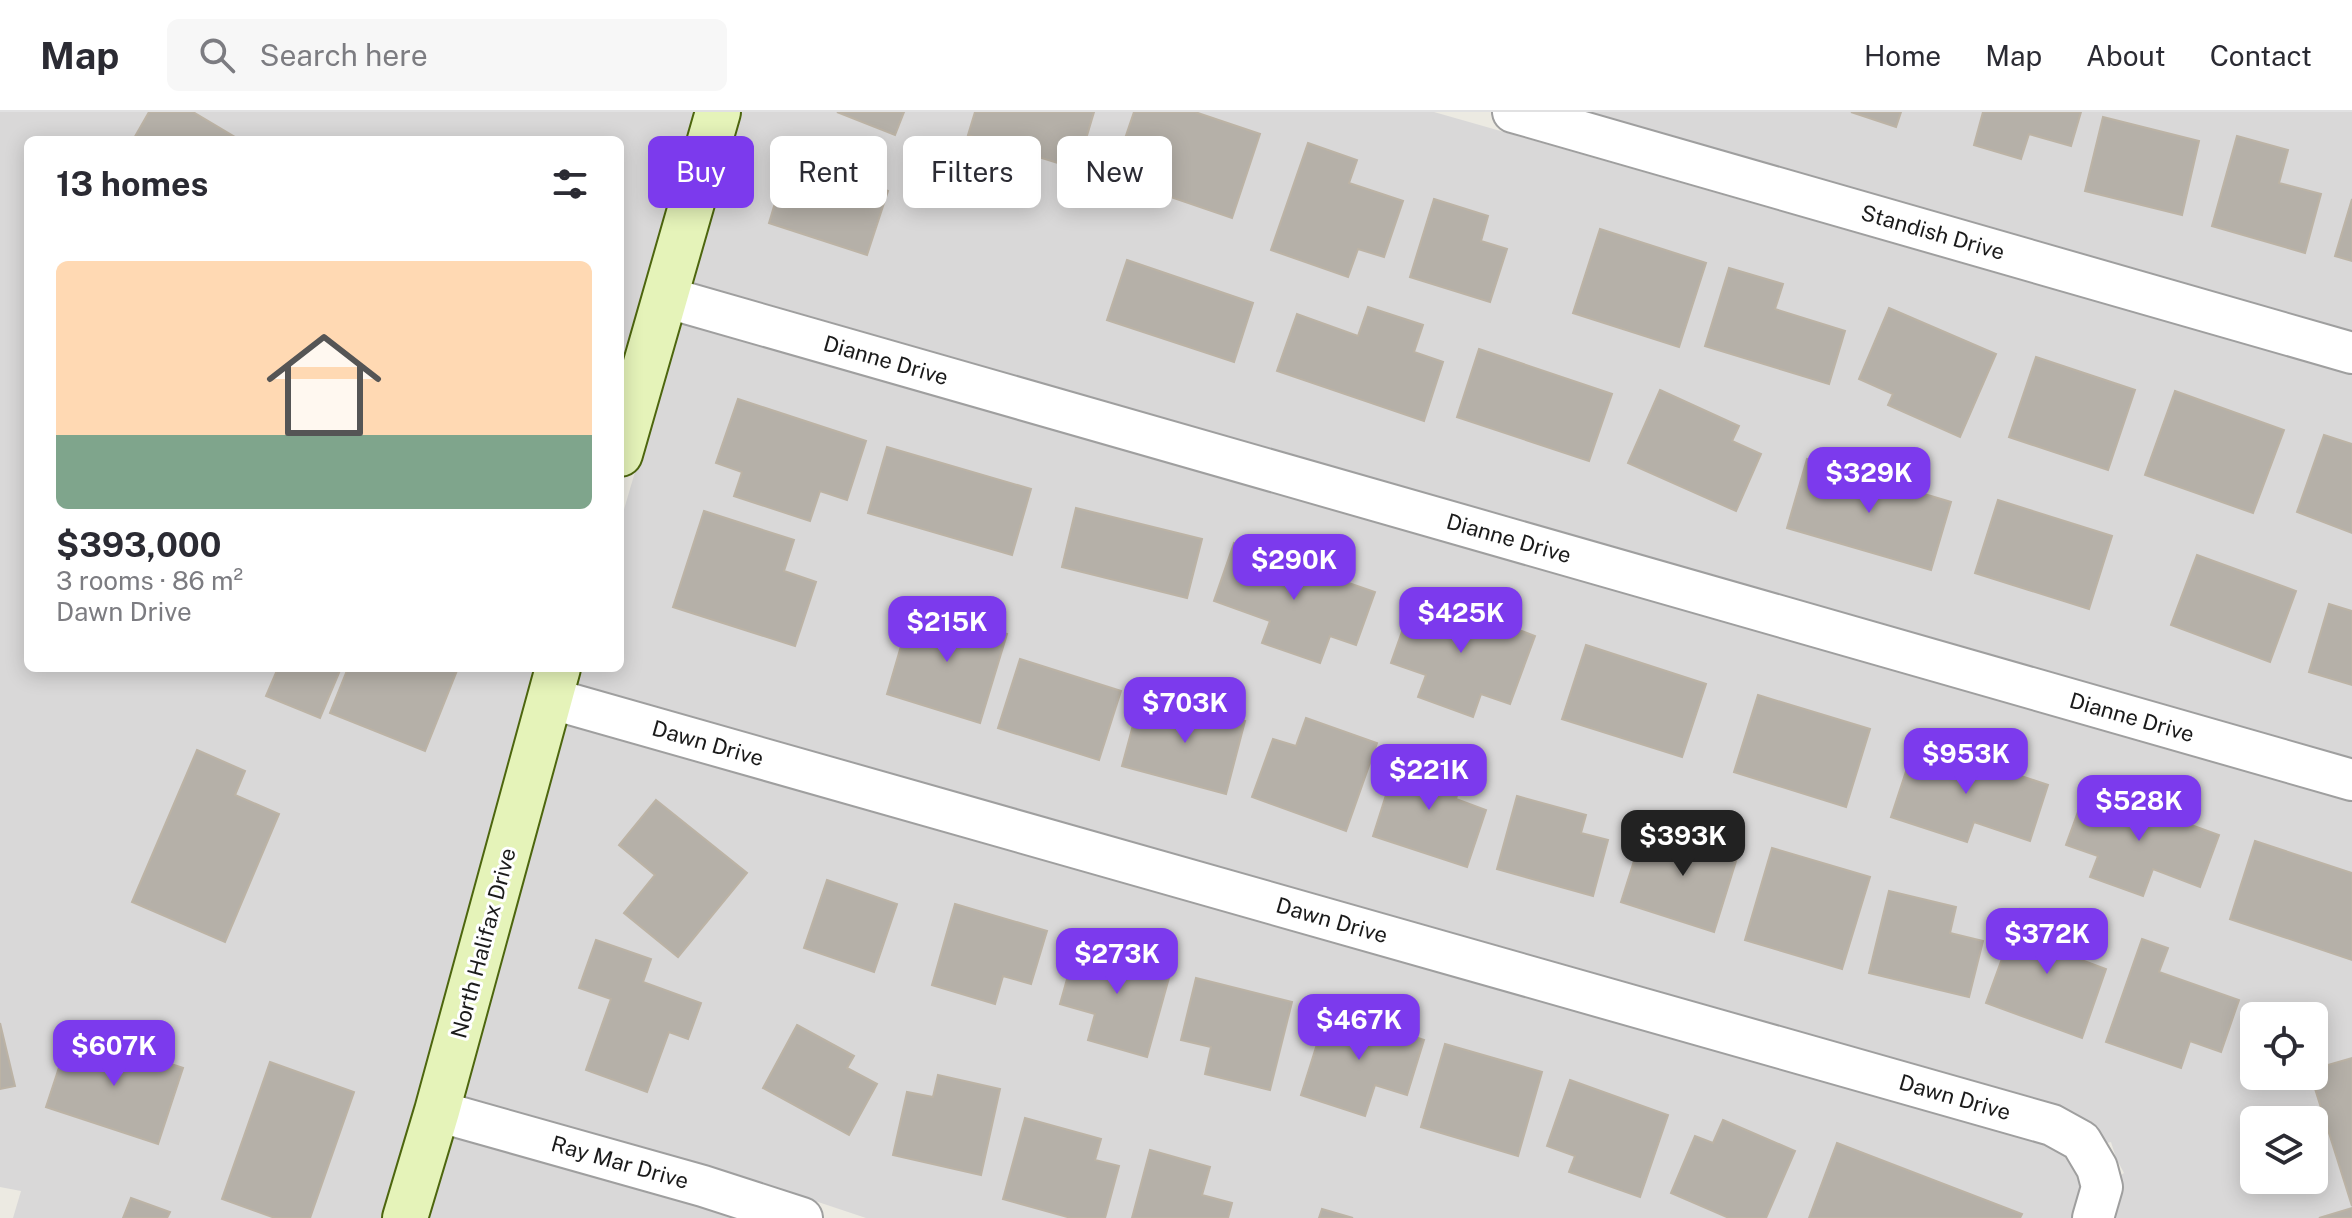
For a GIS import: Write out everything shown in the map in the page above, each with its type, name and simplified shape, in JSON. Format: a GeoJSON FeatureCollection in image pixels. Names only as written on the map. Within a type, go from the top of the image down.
{"type":"FeatureCollection","features":[{"type":"Feature","properties":{"kind":"street"},"geometry":{"type":"LineString","coordinates":[[624,440],[718,112]]}},
{"type":"Feature","properties":{"kind":"street","name":"Standish Drive"},"geometry":{"type":"LineString","coordinates":[[1513,112],[2352,353]]}},
{"type":"Feature","properties":{"kind":"street","name":"Dianne Drive"},"geometry":{"type":"LineString","coordinates":[[665,297],[2352,780]]}},
{"type":"Feature","properties":{"kind":"street","name":"North Halifax Drive"},"geometry":{"type":"LineString","coordinates":[[405,1218],[554,683]]}},
{"type":"Feature","properties":{"kind":"street","name":"Dawn Drive"},"geometry":{"type":"LineString","coordinates":[[554,683],[2052,1125],[2081,1141],[2097,1168],[2102,1187],[2093,1218]]}},
{"type":"Feature","properties":{"kind":"street","name":"Ray Mar Drive"},"geometry":{"type":"LineString","coordinates":[[437,1111],[703,1186],[802,1218]]}},
{"type":"Feature","properties":{"kind":"shaded area"},"geometry":{"type":"Polygon","coordinates":[[[0,112],[698,112],[691,136],[648,136],[648,208],[670,208],[624,368],[624,136],[24,136],[24,672],[537,672],[523,712],[385,1218],[13,1218],[21,1191],[0,1187],[0,112]]]}},
{"type":"Feature","properties":{"kind":"shaded area"},"geometry":{"type":"Polygon","coordinates":[[[739,112],[1434,112],[2352,375],[2352,758],[690,282],[711,208],[754,208],[754,136],[732,136],[739,112]]]}},
{"type":"Feature","properties":{"kind":"shaded area"},"geometry":{"type":"Polygon","coordinates":[[[1587,112],[2352,112],[2352,331],[1587,112]]]}},
{"type":"Feature","properties":{"kind":"shaded area"},"geometry":{"type":"Polygon","coordinates":[[[679,322],[2352,802],[2352,1218],[2113,1218],[2121,1191],[2121,1175],[2124,1173],[2111,1142],[2107,1143],[2093,1123],[2060,1105],[574,683],[577,672],[624,672],[624,509],[679,322]]]}},
{"type":"Feature","properties":{"kind":"shaded area"},"geometry":{"type":"Polygon","coordinates":[[[562,724],[2042,1144],[2066,1157],[2078,1178],[2081,1190],[2073,1218],[866,1218],[710,1166],[461,1096],[562,724]]]}},
{"type":"Feature","properties":{"kind":"shaded area"},"geometry":{"type":"Polygon","coordinates":[[[450,1136],[695,1205],[733,1218],[425,1218],[450,1136]]]}},
{"type":"Feature","properties":{"kind":"building"},"geometry":{"type":"Polygon","coordinates":[[[149,112],[193,112],[233,136],[135,136],[149,112]]]}},
{"type":"Feature","properties":{"kind":"building"},"geometry":{"type":"Polygon","coordinates":[[[837,112],[904,112],[895,135],[837,112]]]}},
{"type":"Feature","properties":{"kind":"building"},"geometry":{"type":"Polygon","coordinates":[[[975,112],[1094,112],[1087,136],[1057,136],[1057,163],[1041,158],[1041,136],[968,135],[975,112]]]}},
{"type":"Feature","properties":{"kind":"building"},"geometry":{"type":"Polygon","coordinates":[[[1134,112],[1195,112],[1260,134],[1232,218],[1172,198],[1172,136],[1126,136],[1134,112]]]}},
{"type":"Feature","properties":{"kind":"building"},"geometry":{"type":"Polygon","coordinates":[[[1851,112],[1901,112],[1896,127],[1851,112]]]}},
{"type":"Feature","properties":{"kind":"building"},"geometry":{"type":"Polygon","coordinates":[[[1983,112],[2081,112],[2071,146],[2029,134],[2021,159],[1974,145],[1983,112]]]}},
{"type":"Feature","properties":{"kind":"building"},"geometry":{"type":"Polygon","coordinates":[[[2103,117],[2199,141],[2182,215],[2085,191],[2103,117]]]}},
{"type":"Feature","properties":{"kind":"building"},"geometry":{"type":"Polygon","coordinates":[[[2237,136],[2288,150],[2279,183],[2321,194],[2305,253],[2212,226],[2237,136]]]}},
{"type":"Feature","properties":{"kind":"building"},"geometry":{"type":"Polygon","coordinates":[[[1308,143],[1357,160],[1349,183],[1403,201],[1384,257],[1358,249],[1348,277],[1271,250],[1308,143]]]}},
{"type":"Feature","properties":{"kind":"building"},"geometry":{"type":"Polygon","coordinates":[[[1434,199],[1488,216],[1481,241],[1507,249],[1490,302],[1410,277],[1434,199]]]}},
{"type":"Feature","properties":{"kind":"building"},"geometry":{"type":"Polygon","coordinates":[[[2352,199],[2352,261],[2335,256],[2352,199]]]}},
{"type":"Feature","properties":{"kind":"building"},"geometry":{"type":"Polygon","coordinates":[[[773,208],[882,208],[867,255],[769,223],[773,208]]]}},
{"type":"Feature","properties":{"kind":"building"},"geometry":{"type":"Polygon","coordinates":[[[1600,229],[1706,263],[1679,347],[1573,313],[1600,229]]]}},
{"type":"Feature","properties":{"kind":"building"},"geometry":{"type":"Polygon","coordinates":[[[1127,260],[1253,303],[1234,362],[1107,320],[1127,260]]]}},
{"type":"Feature","properties":{"kind":"building"},"geometry":{"type":"Polygon","coordinates":[[[1729,268],[1783,284],[1775,309],[1845,331],[1829,384],[1705,346],[1729,268]]]}},
{"type":"Feature","properties":{"kind":"building"},"geometry":{"type":"Polygon","coordinates":[[[1368,307],[1423,325],[1414,352],[1443,362],[1424,421],[1277,371],[1297,314],[1358,336],[1368,307]]]}},
{"type":"Feature","properties":{"kind":"building"},"geometry":{"type":"Polygon","coordinates":[[[1889,308],[1996,354],[1960,437],[1888,405],[1893,394],[1859,379],[1889,308]]]}},
{"type":"Feature","properties":{"kind":"building"},"geometry":{"type":"Polygon","coordinates":[[[1479,349],[1612,394],[1589,461],[1457,417],[1479,349]]]}},
{"type":"Feature","properties":{"kind":"building"},"geometry":{"type":"Polygon","coordinates":[[[2036,357],[2135,390],[2108,470],[2009,437],[2036,357]]]}},
{"type":"Feature","properties":{"kind":"building"},"geometry":{"type":"Polygon","coordinates":[[[1660,390],[1739,426],[1732,441],[1761,454],[1736,511],[1628,463],[1660,390]]]}},
{"type":"Feature","properties":{"kind":"building"},"geometry":{"type":"Polygon","coordinates":[[[2175,391],[2284,430],[2253,513],[2145,475],[2175,391]]]}},
{"type":"Feature","properties":{"kind":"building"},"geometry":{"type":"Polygon","coordinates":[[[738,399],[866,441],[847,500],[820,491],[810,521],[734,496],[742,472],[716,463],[738,399]]]}},
{"type":"Feature","properties":{"kind":"building"},"geometry":{"type":"Polygon","coordinates":[[[2324,435],[2352,444],[2352,533],[2297,512],[2324,435]]]}},
{"type":"Feature","properties":{"kind":"building"},"geometry":{"type":"Polygon","coordinates":[[[887,447],[1031,489],[1012,555],[868,513],[887,447]]]}},
{"type":"Feature","properties":{"kind":"building"},"geometry":{"type":"Polygon","coordinates":[[[1807,459],[1951,502],[1931,570],[1787,528],[1807,459]]]}},
{"type":"Feature","properties":{"kind":"building"},"geometry":{"type":"Polygon","coordinates":[[[1998,500],[2112,536],[2089,609],[1975,573],[1998,500]]]}},
{"type":"Feature","properties":{"kind":"building"},"geometry":{"type":"Polygon","coordinates":[[[1076,508],[1202,539],[1187,598],[1062,567],[1076,508]]]}},
{"type":"Feature","properties":{"kind":"building"},"geometry":{"type":"Polygon","coordinates":[[[704,511],[794,540],[784,571],[816,582],[795,646],[673,607],[704,511]]]}},
{"type":"Feature","properties":{"kind":"building"},"geometry":{"type":"Polygon","coordinates":[[[1234,543],[1375,592],[1356,645],[1330,636],[1320,663],[1262,643],[1270,621],[1214,601],[1234,543]]]}},
{"type":"Feature","properties":{"kind":"building"},"geometry":{"type":"Polygon","coordinates":[[[2197,555],[2296,591],[2270,662],[2171,625],[2197,555]]]}},
{"type":"Feature","properties":{"kind":"building"},"geometry":{"type":"Polygon","coordinates":[[[1416,592],[1535,636],[1510,704],[1481,694],[1473,717],[1418,697],[1426,675],[1391,663],[1416,592]]]}},
{"type":"Feature","properties":{"kind":"building"},"geometry":{"type":"Polygon","coordinates":[[[2329,604],[2352,611],[2352,685],[2309,672],[2329,604]]]}},
{"type":"Feature","properties":{"kind":"building"},"geometry":{"type":"Polygon","coordinates":[[[913,605],[1007,634],[980,723],[887,694],[913,605]]]}},
{"type":"Feature","properties":{"kind":"building"},"geometry":{"type":"Polygon","coordinates":[[[1586,645],[1706,684],[1682,757],[1562,719],[1586,645]]]}},
{"type":"Feature","properties":{"kind":"building"},"geometry":{"type":"Polygon","coordinates":[[[1020,659],[1121,691],[1099,760],[998,728],[1020,659]]]}},
{"type":"Feature","properties":{"kind":"building"},"geometry":{"type":"Polygon","coordinates":[[[276,672],[339,672],[320,718],[266,696],[276,672]]]}},
{"type":"Feature","properties":{"kind":"building"},"geometry":{"type":"Polygon","coordinates":[[[346,672],[456,672],[425,751],[330,713],[346,672]]]}},
{"type":"Feature","properties":{"kind":"building"},"geometry":{"type":"Polygon","coordinates":[[[1758,695],[1870,729],[1846,807],[1734,772],[1758,695]]]}},
{"type":"Feature","properties":{"kind":"building"},"geometry":{"type":"Polygon","coordinates":[[[1168,700],[1245,721],[1226,794],[1122,766],[1139,703],[1166,709],[1168,700]]]}},
{"type":"Feature","properties":{"kind":"building"},"geometry":{"type":"Polygon","coordinates":[[[1306,718],[1377,743],[1346,831],[1252,797],[1273,739],[1296,746],[1306,718]]]}},
{"type":"Feature","properties":{"kind":"building"},"geometry":{"type":"Polygon","coordinates":[[[1916,741],[2048,785],[2030,841],[1974,822],[1967,842],[1891,817],[1916,741]]]}},
{"type":"Feature","properties":{"kind":"building"},"geometry":{"type":"Polygon","coordinates":[[[197,750],[245,771],[235,795],[279,814],[225,942],[132,902],[197,750]]]}},
{"type":"Feature","properties":{"kind":"building"},"geometry":{"type":"Polygon","coordinates":[[[1399,754],[1463,775],[1456,799],[1486,810],[1467,867],[1373,836],[1399,754]]]}},
{"type":"Feature","properties":{"kind":"building"},"geometry":{"type":"Polygon","coordinates":[[[2087,787],[2219,835],[2200,887],[2153,869],[2143,896],[2090,877],[2098,856],[2066,845],[2087,787]]]}},
{"type":"Feature","properties":{"kind":"building"},"geometry":{"type":"Polygon","coordinates":[[[1517,796],[1586,815],[1581,833],[1608,840],[1593,896],[1497,869],[1517,796]]]}},
{"type":"Feature","properties":{"kind":"building"},"geometry":{"type":"Polygon","coordinates":[[[656,800],[747,873],[678,957],[624,913],[655,875],[619,845],[656,800]]]}},
{"type":"Feature","properties":{"kind":"building"},"geometry":{"type":"Polygon","coordinates":[[[1675,824],[1741,845],[1714,932],[1621,902],[1640,842],[1666,850],[1675,824]]]}},
{"type":"Feature","properties":{"kind":"building"},"geometry":{"type":"Polygon","coordinates":[[[2255,841],[2352,873],[2352,960],[2230,919],[2255,841]]]}},
{"type":"Feature","properties":{"kind":"building"},"geometry":{"type":"Polygon","coordinates":[[[1772,848],[1870,877],[1842,969],[1745,940],[1772,848]]]}},
{"type":"Feature","properties":{"kind":"building"},"geometry":{"type":"Polygon","coordinates":[[[827,880],[897,904],[874,972],[804,948],[827,880]]]}},
{"type":"Feature","properties":{"kind":"building"},"geometry":{"type":"Polygon","coordinates":[[[1889,891],[1956,907],[1950,933],[1983,941],[1969,997],[1869,973],[1889,891]]]}},
{"type":"Feature","properties":{"kind":"building"},"geometry":{"type":"Polygon","coordinates":[[[955,904],[1047,931],[1031,984],[1003,976],[995,1004],[932,985],[955,904]]]}},
{"type":"Feature","properties":{"kind":"building"},"geometry":{"type":"Polygon","coordinates":[[[2020,909],[2085,933],[2076,958],[2106,969],[2082,1038],[1986,1003],[2020,909]]]}},
{"type":"Feature","properties":{"kind":"building"},"geometry":{"type":"Polygon","coordinates":[[[2142,939],[2168,948],[2159,972],[2239,1000],[2221,1052],[2190,1041],[2181,1068],[2106,1042],[2142,939]]]}},
{"type":"Feature","properties":{"kind":"building"},"geometry":{"type":"Polygon","coordinates":[[[596,940],[651,959],[643,982],[701,1003],[688,1039],[669,1032],[647,1092],[586,1070],[611,999],[579,988],[596,940]]]}},
{"type":"Feature","properties":{"kind":"building"},"geometry":{"type":"Polygon","coordinates":[[[1078,940],[1172,967],[1147,1057],[1088,1040],[1095,1014],[1060,1004],[1078,940]]]}},
{"type":"Feature","properties":{"kind":"building"},"geometry":{"type":"Polygon","coordinates":[[[1196,978],[1292,1002],[1270,1090],[1205,1074],[1211,1047],[1181,1040],[1196,978]]]}},
{"type":"Feature","properties":{"kind":"building"},"geometry":{"type":"Polygon","coordinates":[[[1328,1009],[1424,1040],[1407,1095],[1375,1085],[1365,1116],[1301,1095],[1328,1009]]]}},
{"type":"Feature","properties":{"kind":"building"},"geometry":{"type":"Polygon","coordinates":[[[0,1023],[15,1086],[0,1089],[0,1023]]]}},
{"type":"Feature","properties":{"kind":"building"},"geometry":{"type":"Polygon","coordinates":[[[797,1025],[854,1056],[847,1068],[877,1084],[849,1135],[763,1088],[797,1025]]]}},
{"type":"Feature","properties":{"kind":"building"},"geometry":{"type":"Polygon","coordinates":[[[71,1031],[183,1068],[158,1144],[46,1107],[71,1031]]]}},
{"type":"Feature","properties":{"kind":"building"},"geometry":{"type":"Polygon","coordinates":[[[1445,1044],[1542,1072],[1518,1156],[1421,1127],[1445,1044]]]}},
{"type":"Feature","properties":{"kind":"building"},"geometry":{"type":"Polygon","coordinates":[[[2352,1058],[2352,1206],[2328,1130],[2328,1106],[2320,1106],[2315,1090],[2328,1090],[2328,1065],[2352,1058]]]}},
{"type":"Feature","properties":{"kind":"building"},"geometry":{"type":"Polygon","coordinates":[[[270,1062],[354,1092],[310,1218],[275,1218],[222,1199],[270,1062]]]}},
{"type":"Feature","properties":{"kind":"building"},"geometry":{"type":"Polygon","coordinates":[[[938,1075],[1000,1089],[981,1175],[893,1155],[907,1092],[933,1097],[938,1075]]]}},
{"type":"Feature","properties":{"kind":"building"},"geometry":{"type":"Polygon","coordinates":[[[1570,1080],[1668,1115],[1640,1197],[1569,1172],[1575,1156],[1547,1146],[1570,1080]]]}},
{"type":"Feature","properties":{"kind":"building"},"geometry":{"type":"Polygon","coordinates":[[[1025,1118],[1101,1139],[1095,1160],[1119,1166],[1105,1218],[1071,1218],[1003,1199],[1025,1118]]]}},
{"type":"Feature","properties":{"kind":"building"},"geometry":{"type":"Polygon","coordinates":[[[1723,1120],[1795,1151],[1766,1218],[1729,1218],[1671,1193],[1695,1136],[1713,1143],[1723,1120]]]}},
{"type":"Feature","properties":{"kind":"building"},"geometry":{"type":"Polygon","coordinates":[[[1837,1143],[2022,1214],[2020,1218],[1809,1218],[1837,1143]]]}},
{"type":"Feature","properties":{"kind":"building"},"geometry":{"type":"Polygon","coordinates":[[[1150,1150],[1210,1167],[1202,1195],[1232,1203],[1228,1218],[1132,1218],[1150,1150]]]}},
{"type":"Feature","properties":{"kind":"building"},"geometry":{"type":"Polygon","coordinates":[[[131,1198],[170,1212],[167,1218],[123,1218],[131,1198]]]}},
{"type":"Feature","properties":{"kind":"building"},"geometry":{"type":"Polygon","coordinates":[[[2352,1208],[2352,1218],[2319,1218],[2352,1208]]]}},
{"type":"Feature","properties":{"kind":"building"},"geometry":{"type":"Polygon","coordinates":[[[1322,1209],[1353,1218],[1319,1218],[1322,1209]]]}}]}
